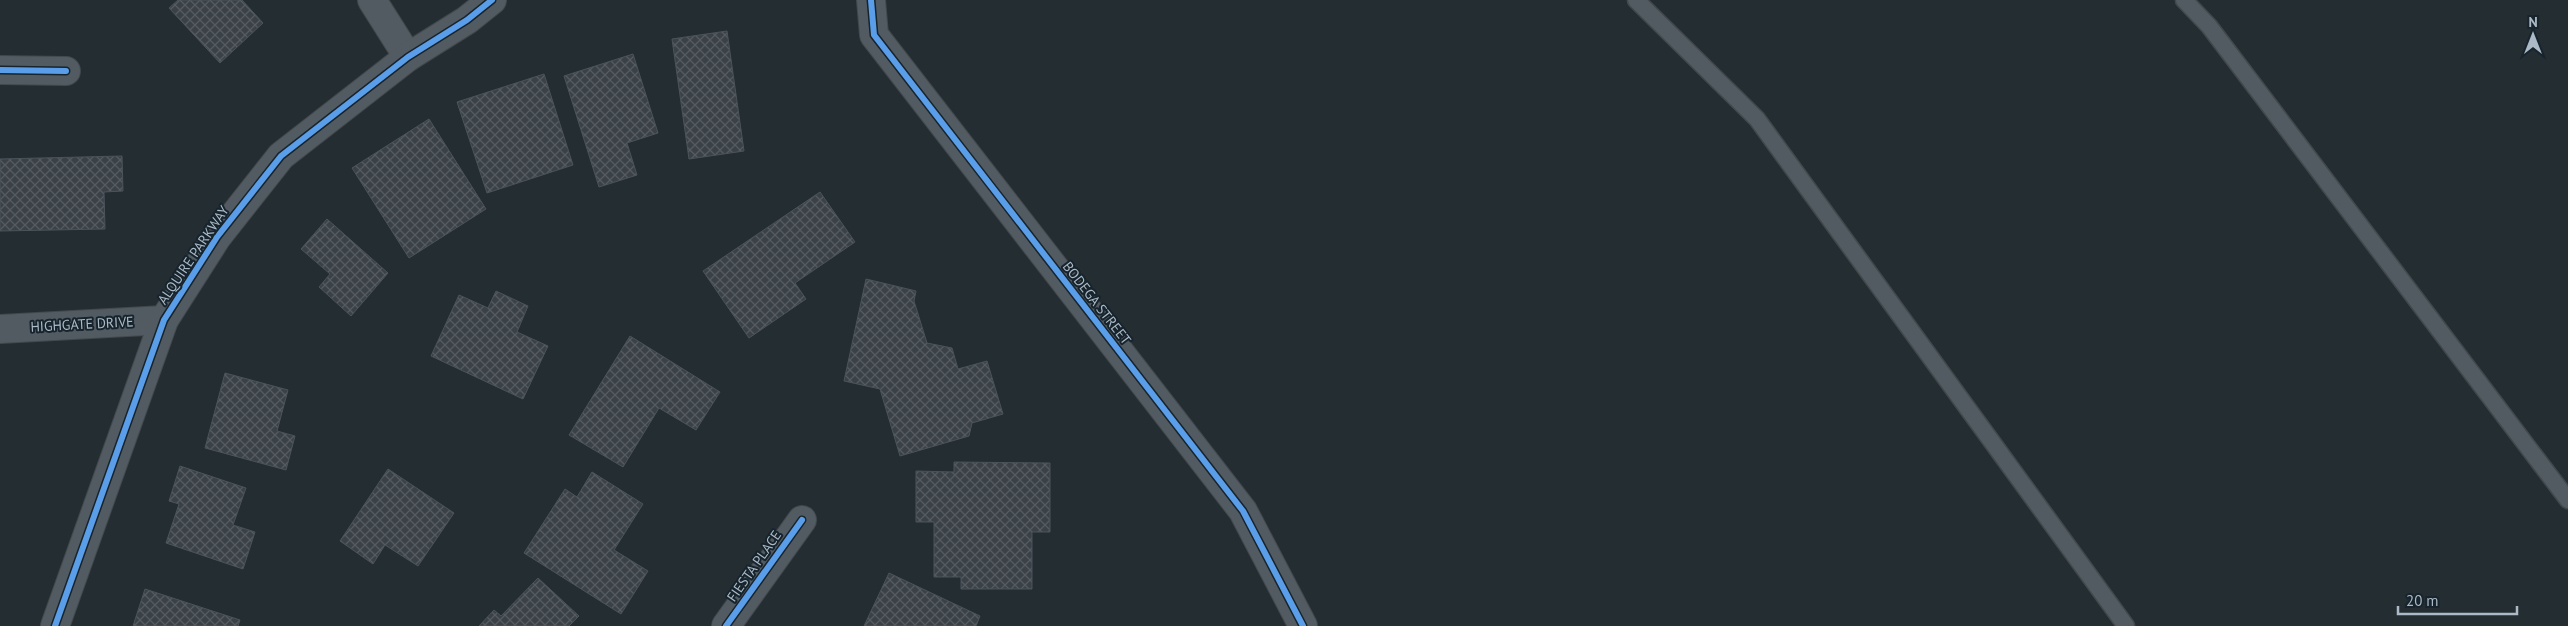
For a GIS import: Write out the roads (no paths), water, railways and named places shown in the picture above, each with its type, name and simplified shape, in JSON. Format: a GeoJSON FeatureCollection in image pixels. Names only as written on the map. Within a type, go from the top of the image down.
{"type":"FeatureCollection","features":[{"type":"Feature","properties":{"kind":"street"},"geometry":{"type":"LineString","coordinates":[[372,0],[408,57]]}},
{"type":"Feature","properties":{"kind":"street","name":"ALQUIRE PARKWAY"},"geometry":{"type":"LineString","coordinates":[[55,626],[164,320],[217,237],[281,156],[408,57],[467,20],[492,0]]}},
{"type":"Feature","properties":{"kind":"street","name":"BODEGA STREET"},"geometry":{"type":"LineString","coordinates":[[871,0],[874,35],[1243,511],[1303,626]]}},
{"type":"Feature","properties":{"kind":"street"},"geometry":{"type":"LineString","coordinates":[[0,70],[66,70]]}},
{"type":"Feature","properties":{"kind":"street","name":"HIGHGATE DRIVE"},"geometry":{"type":"LineString","coordinates":[[0,329],[164,320]]}},
{"type":"Feature","properties":{"kind":"street","name":"FIESTA PLACE"},"geometry":{"type":"LineString","coordinates":[[726,626],[802,520]]}},
{"type":"Feature","properties":{"kind":"lane"},"geometry":{"type":"LineString","coordinates":[[1636,0],[1757,119],[2126,626]]}},
{"type":"Feature","properties":{"kind":"lane"},"geometry":{"type":"LineString","coordinates":[[2184,0],[2208,26],[2568,500]]}}]}
